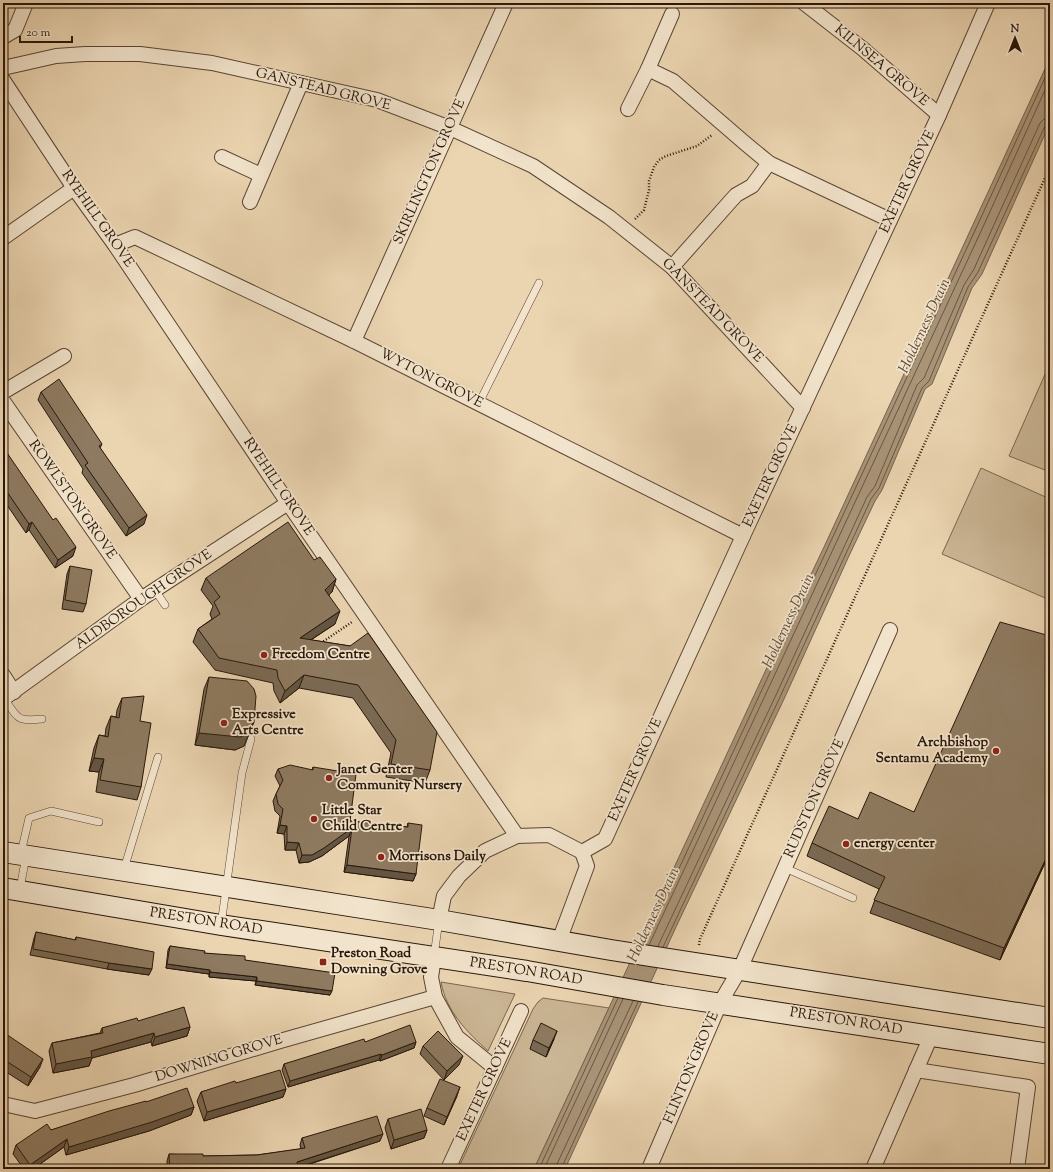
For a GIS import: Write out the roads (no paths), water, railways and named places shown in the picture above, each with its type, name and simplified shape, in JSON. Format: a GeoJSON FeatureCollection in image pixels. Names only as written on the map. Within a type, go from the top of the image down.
{"type":"FeatureCollection","features":[{"type":"Feature","properties":{"kind":"street"},"geometry":{"type":"LineString","coordinates":[[3,37],[15,30],[26,3]]}},
{"type":"Feature","properties":{"kind":"street","name":"SKIRLINGTON GROVE"},"geometry":{"type":"LineString","coordinates":[[354,341],[506,3]]}},
{"type":"Feature","properties":{"kind":"street","name":"KILNSEA GROVE"},"geometry":{"type":"LineString","coordinates":[[804,3],[863,49],[939,115]]}},
{"type":"Feature","properties":{"kind":"street","name":"EXETER GROVE"},"geometry":{"type":"LineString","coordinates":[[582,852],[605,839],[743,536],[939,115],[988,3]]}},
{"type":"Feature","properties":{"kind":"street"},"geometry":{"type":"LineString","coordinates":[[628,109],[648,69],[672,14]]}},
{"type":"Feature","properties":{"kind":"street","name":"GANSTEAD GROVE"},"geometry":{"type":"LineString","coordinates":[[3,68],[56,56],[85,54],[140,54],[212,63],[377,100],[450,128],[533,166],[609,217],[672,267],[803,408]]}},
{"type":"Feature","properties":{"kind":"street"},"geometry":{"type":"LineString","coordinates":[[648,69],[673,81],[769,163],[890,220]]}},
{"type":"Feature","properties":{"kind":"street","name":"RYEHILL GROVE"},"geometry":{"type":"LineString","coordinates":[[3,80],[74,188],[115,244],[288,503],[517,836]]}},
{"type":"Feature","properties":{"kind":"street"},"geometry":{"type":"LineString","coordinates":[[250,202],[301,83]]}},
{"type":"Feature","properties":{"kind":"street"},"geometry":{"type":"LineString","coordinates":[[222,157],[261,176]]}},
{"type":"Feature","properties":{"kind":"street"},"geometry":{"type":"LineString","coordinates":[[672,267],[736,196],[752,186],[769,163]]}},
{"type":"Feature","properties":{"kind":"street"},"geometry":{"type":"LineString","coordinates":[[3,238],[74,188]]}},
{"type":"Feature","properties":{"kind":"street","name":"WYTON GROVE"},"geometry":{"type":"LineString","coordinates":[[115,244],[135,237],[354,341],[743,536]]}},
{"type":"Feature","properties":{"kind":"street"},"geometry":{"type":"LineString","coordinates":[[3,392],[64,356]]}},
{"type":"Feature","properties":{"kind":"street","name":"ROWLSTON GROVE"},"geometry":{"type":"LineString","coordinates":[[3,401],[141,599]]}},
{"type":"Feature","properties":{"kind":"street","name":"ALDBOROUGH GROVE"},"geometry":{"type":"LineString","coordinates":[[7,696],[141,599],[288,503]]}},
{"type":"Feature","properties":{"kind":"street","name":"RUDSTON GROVE"},"geometry":{"type":"LineString","coordinates":[[740,969],[890,630]]}},
{"type":"Feature","properties":{"kind":"street"},"geometry":{"type":"LineString","coordinates":[[3,675],[7,696]]}},
{"type":"Feature","properties":{"kind":"street"},"geometry":{"type":"LineString","coordinates":[[439,920],[444,896],[459,876],[485,851],[517,836],[548,835],[582,852],[587,866],[559,941]]}},
{"type":"Feature","properties":{"kind":"street"},"geometry":{"type":"LineString","coordinates":[[17,855],[226,886],[439,920],[611,950],[1050,1018]]}},
{"type":"Feature","properties":{"kind":"street","name":"PRESTON ROAD"},"geometry":{"type":"LineString","coordinates":[[11,889],[221,925],[526,971],[664,995],[1050,1054]]}},
{"type":"Feature","properties":{"kind":"street"},"geometry":{"type":"LineString","coordinates":[[434,958],[431,977],[435,997],[457,1037],[494,1068]]}},
{"type":"Feature","properties":{"kind":"street","name":"FLINTON GROVE"},"geometry":{"type":"LineString","coordinates":[[649,1169],[720,1003],[740,969]]}},
{"type":"Feature","properties":{"kind":"street","name":"DOWNING GROVE"},"geometry":{"type":"LineString","coordinates":[[3,1104],[35,1111],[134,1085],[280,1041],[435,997]]}},
{"type":"Feature","properties":{"kind":"street","name":"EXETER GROVE"},"geometry":{"type":"LineString","coordinates":[[447,1169],[521,1011]]}},
{"type":"Feature","properties":{"kind":"street"},"geometry":{"type":"LineString","coordinates":[[873,1169],[931,1036]]}},
{"type":"Feature","properties":{"kind":"street"},"geometry":{"type":"LineString","coordinates":[[916,1070],[1028,1087],[1017,1169]]}},
{"type":"Feature","properties":{"kind":"lane"},"geometry":{"type":"LineString","coordinates":[[479,403],[539,283]]}},
{"type":"Feature","properties":{"kind":"lane"},"geometry":{"type":"LineString","coordinates":[[155,590],[165,604]]}},
{"type":"Feature","properties":{"kind":"lane"},"geometry":{"type":"LineString","coordinates":[[7,696],[18,717],[27,721],[42,719]]}},
{"type":"Feature","properties":{"kind":"lane"},"geometry":{"type":"LineString","coordinates":[[221,925],[242,773],[251,739]]}},
{"type":"Feature","properties":{"kind":"lane"},"geometry":{"type":"LineString","coordinates":[[124,871],[158,757]]}},
{"type":"Feature","properties":{"kind":"lane"},"geometry":{"type":"LineString","coordinates":[[11,889],[17,855],[28,818],[50,811],[99,822]]}},
{"type":"Feature","properties":{"kind":"lane"},"geometry":{"type":"LineString","coordinates":[[785,868],[853,898]]}},
{"type":"Feature","properties":{"kind":"lane"},"geometry":{"type":"LineString","coordinates":[[434,958],[439,920]]}},
{"type":"Feature","properties":{"kind":"water","name":"Holderness Drain"},"geometry":{"type":"Polygon","coordinates":[[[1050,58],[1050,123],[982,274],[972,288],[932,384],[925,389],[882,490],[875,501],[848,558],[565,1169],[534,1169],[824,547],[1050,58]]]}},
{"type":"Feature","properties":{"kind":"place","name":"Freedom Centre"},"geometry":{"type":"Point","coordinates":[264,655]}},
{"type":"Feature","properties":{"kind":"place","name":"Expressive Arts Centre"},"geometry":{"type":"Point","coordinates":[224,723]}},
{"type":"Feature","properties":{"kind":"place","name":"Archbishop Sentamu Academy"},"geometry":{"type":"Point","coordinates":[996,751]}},
{"type":"Feature","properties":{"kind":"place","name":"Janet Genter Community Nursery"},"geometry":{"type":"Point","coordinates":[329,778]}},
{"type":"Feature","properties":{"kind":"place","name":"Little Star Child Centre"},"geometry":{"type":"Point","coordinates":[314,819]}},
{"type":"Feature","properties":{"kind":"place","name":"energy center"},"geometry":{"type":"Point","coordinates":[846,844]}},
{"type":"Feature","properties":{"kind":"place","name":"Morrisons Daily"},"geometry":{"type":"Point","coordinates":[381,857]}},
{"type":"Feature","properties":{"kind":"place","name":"Preston Road Downing Grove"},"geometry":{"type":"Point","coordinates":[323,962]}}]}
